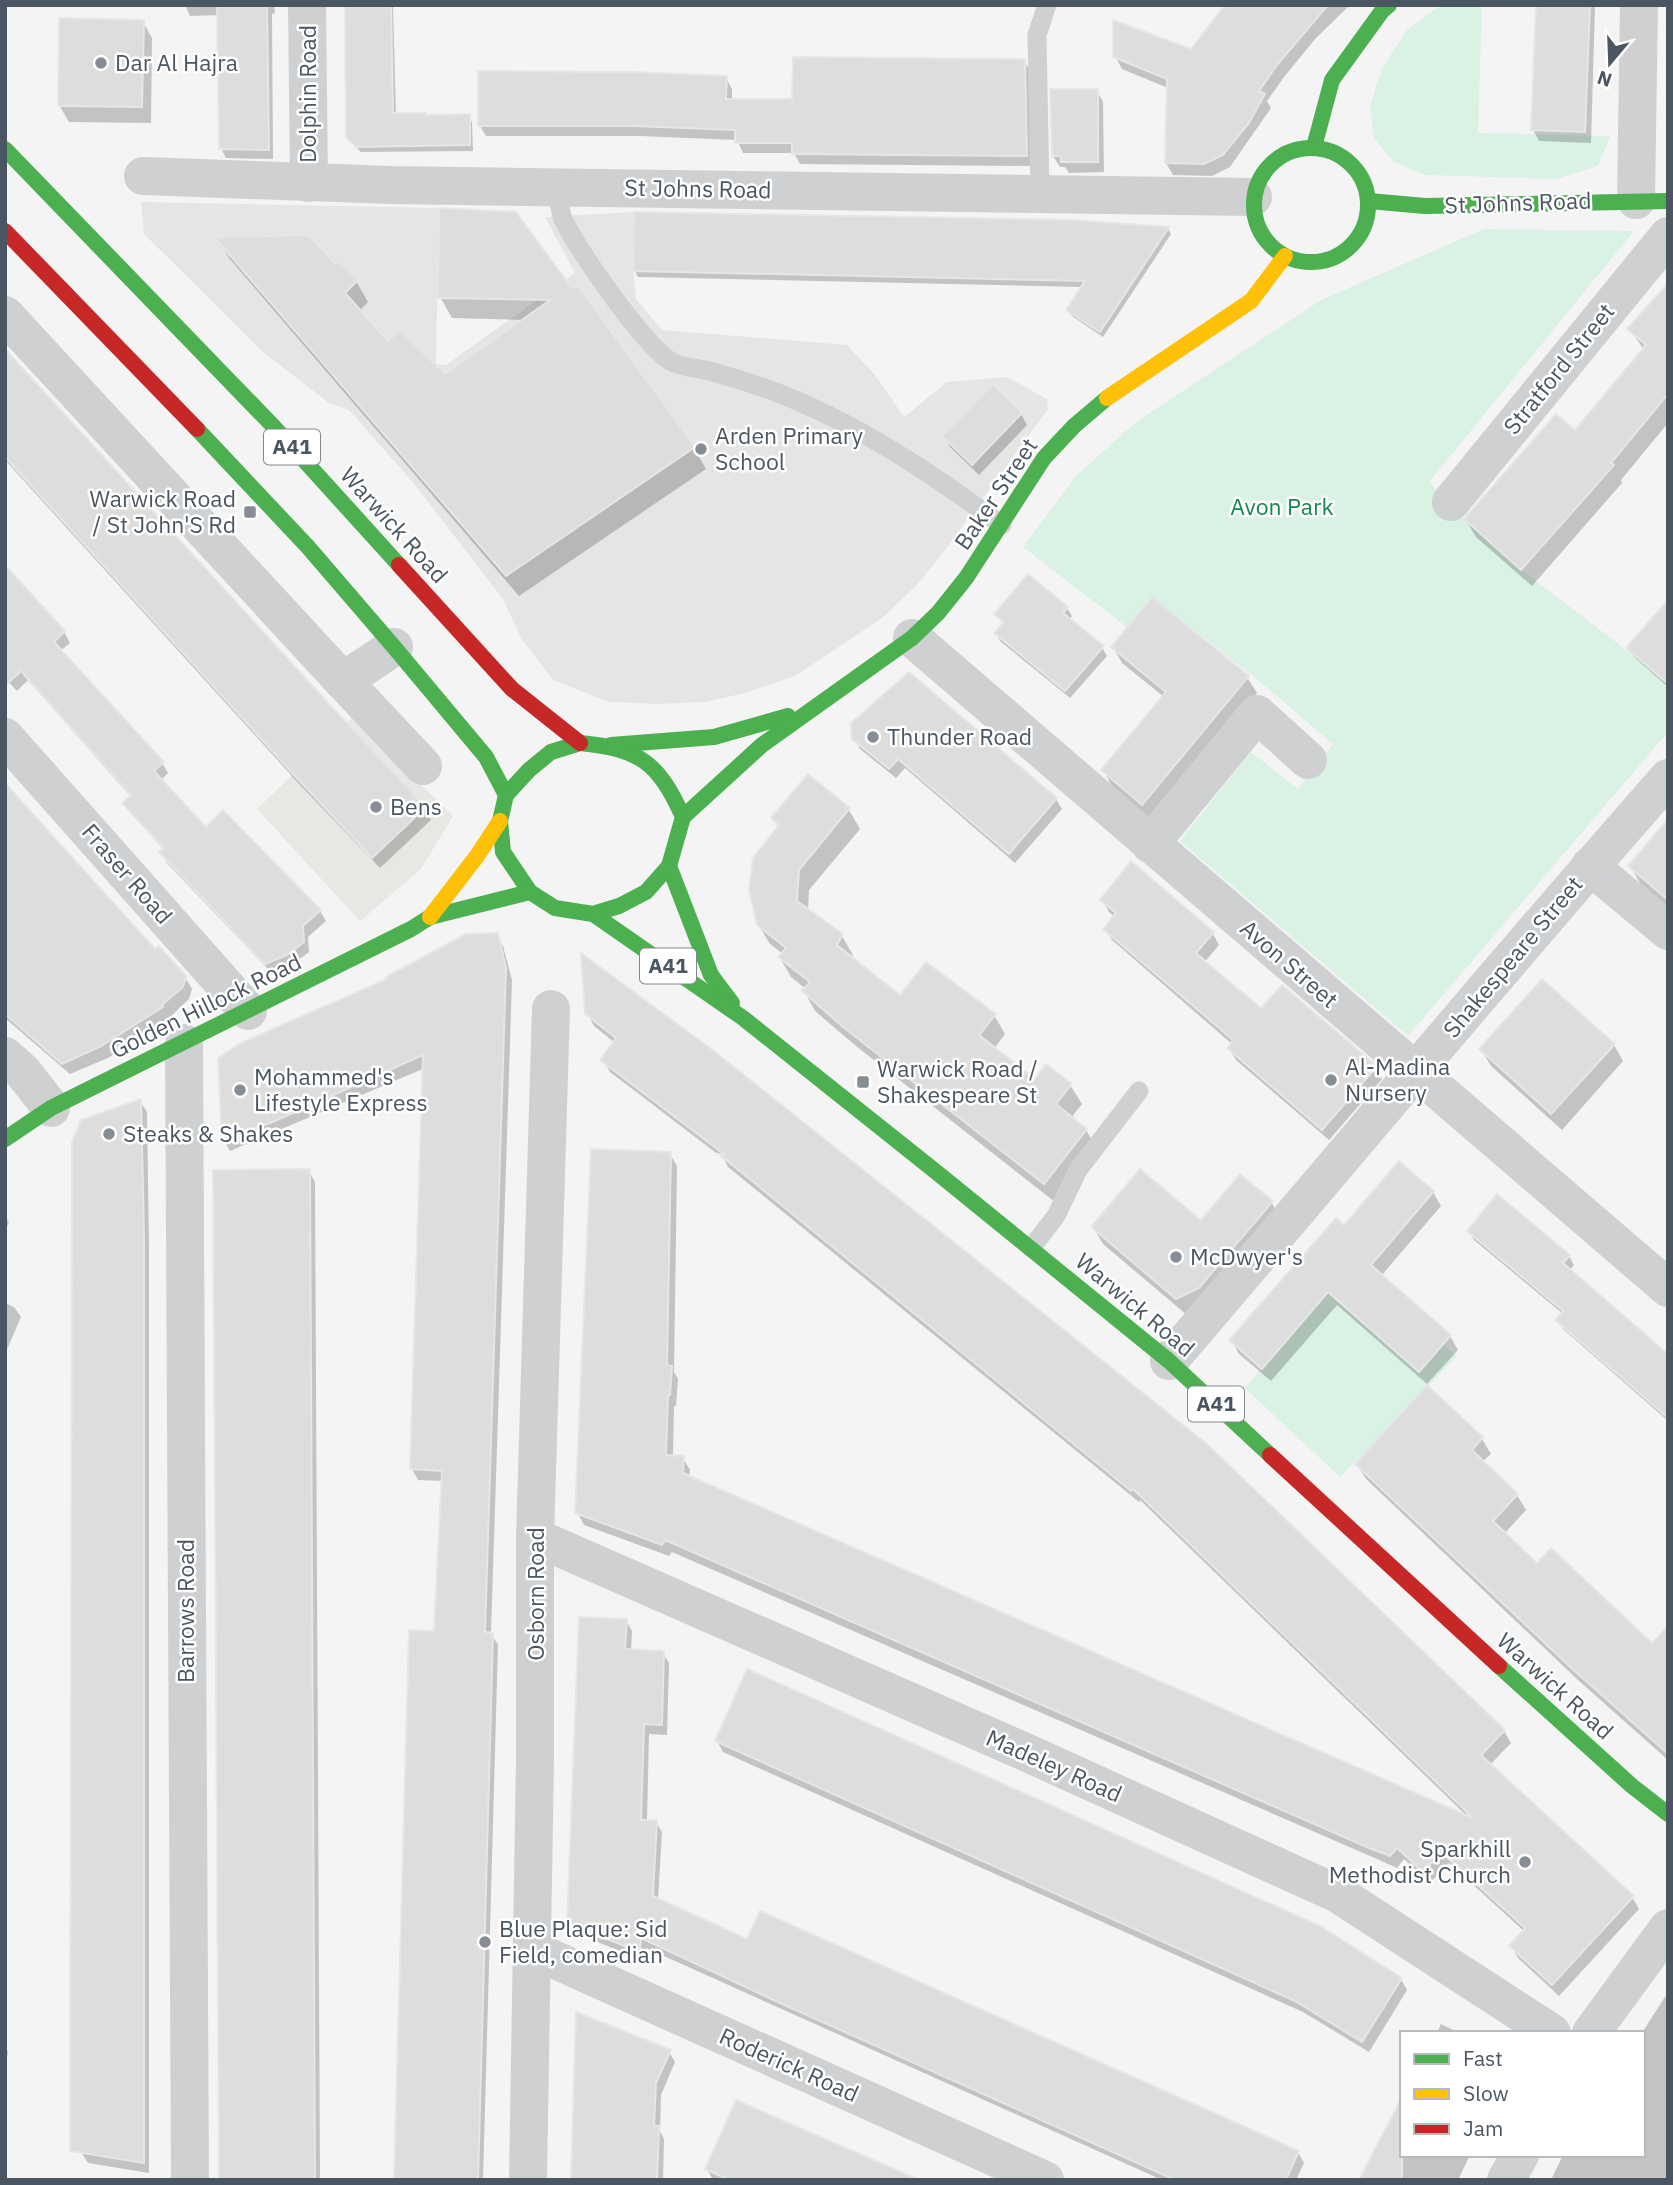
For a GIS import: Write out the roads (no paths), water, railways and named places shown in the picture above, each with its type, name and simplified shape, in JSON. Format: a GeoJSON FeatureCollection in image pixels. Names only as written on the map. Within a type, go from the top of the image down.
{"type":"FeatureCollection","features":[{"type":"Feature","properties":{"kind":"main road"},"geometry":{"type":"LineString","coordinates":[[1314,147],[1332,80],[1389,5]]}},
{"type":"Feature","properties":{"kind":"main road"},"geometry":{"type":"LineString","coordinates":[[1314,147],[1331,151],[1346,159],[1361,178],[1369,201],[1366,222],[1357,240],[1343,253],[1324,261],[1304,262],[1285,256],[1270,246],[1260,232],[1254,215],[1253,197],[1263,173],[1281,155],[1314,147]]}},
{"type":"Feature","properties":{"kind":"main road","name":"Warwick Road"},"geometry":{"type":"LineString","coordinates":[[5,149],[274,427],[512,689],[580,743]]}},
{"type":"Feature","properties":{"kind":"main road","name":"St Johns Road"},"geometry":{"type":"LineString","coordinates":[[1369,201],[1425,206],[1652,200]]}},
{"type":"Feature","properties":{"kind":"main road","name":"A41"},"geometry":{"type":"LineString","coordinates":[[5,231],[220,452],[308,547],[486,758],[506,795]]}},
{"type":"Feature","properties":{"kind":"main road","name":"Baker Street"},"geometry":{"type":"LineString","coordinates":[[683,817],[762,746],[912,638],[939,612],[966,578],[1044,458],[1074,426],[1108,397],[1251,301],[1285,256]]}},
{"type":"Feature","properties":{"kind":"main road","name":"Baker Street"},"geometry":{"type":"LineString","coordinates":[[611,745],[714,737],[814,709]]}},
{"type":"Feature","properties":{"kind":"main road"},"geometry":{"type":"LineString","coordinates":[[580,743],[611,745],[640,757],[666,781],[683,817],[669,866],[646,892],[619,906],[593,914],[555,908],[530,892],[503,852],[500,821],[506,795],[529,770],[551,752],[580,743]]}},
{"type":"Feature","properties":{"kind":"main road","name":"Golden Hillock Road"},"geometry":{"type":"LineString","coordinates":[[430,917],[500,821]]}},
{"type":"Feature","properties":{"kind":"main road","name":"Warwick Road"},"geometry":{"type":"LineString","coordinates":[[669,866],[711,975],[743,1018]]}},
{"type":"Feature","properties":{"kind":"main road","name":"Golden Hillock Road"},"geometry":{"type":"LineString","coordinates":[[5,1139],[51,1108],[430,917],[530,892]]}},
{"type":"Feature","properties":{"kind":"main road","name":"Warwick Road"},"geometry":{"type":"LineString","coordinates":[[593,914],[743,1018],[1169,1361],[1440,1613],[1622,1777],[1668,1814]]}},
{"type":"Feature","properties":{"kind":"street","name":"Dolphin Road"},"geometry":{"type":"LineString","coordinates":[[307,5],[309,183]]}},
{"type":"Feature","properties":{"kind":"street"},"geometry":{"type":"LineString","coordinates":[[1639,5],[1652,200]]}},
{"type":"Feature","properties":{"kind":"street","name":"St Johns Road"},"geometry":{"type":"LineString","coordinates":[[143,176],[309,183],[1253,197]]}},
{"type":"Feature","properties":{"kind":"street","name":"Stratford Street"},"geometry":{"type":"LineString","coordinates":[[1451,502],[1668,236]]}},
{"type":"Feature","properties":{"kind":"street"},"geometry":{"type":"LineString","coordinates":[[5,315],[422,766]]}},
{"type":"Feature","properties":{"kind":"street","name":"Avon Street"},"geometry":{"type":"LineString","coordinates":[[912,638],[1668,1288]]}},
{"type":"Feature","properties":{"kind":"street"},"geometry":{"type":"LineString","coordinates":[[343,681],[394,647]]}},
{"type":"Feature","properties":{"kind":"street"},"geometry":{"type":"LineString","coordinates":[[1150,844],[1257,714],[1308,760]]}},
{"type":"Feature","properties":{"kind":"street","name":"Fraser Road"},"geometry":{"type":"LineString","coordinates":[[5,737],[248,1011]]}},
{"type":"Feature","properties":{"kind":"street","name":"Shakespeare Street"},"geometry":{"type":"LineString","coordinates":[[1169,1361],[1416,1073],[1523,943],[1668,778]]}},
{"type":"Feature","properties":{"kind":"street"},"geometry":{"type":"LineString","coordinates":[[1590,866],[1668,931]]}},
{"type":"Feature","properties":{"kind":"street","name":"Osborn Road"},"geometry":{"type":"LineString","coordinates":[[528,2180],[533,1950],[536,1537],[562,1125],[551,1009]]}},
{"type":"Feature","properties":{"kind":"street","name":"Barrows Road"},"geometry":{"type":"LineString","coordinates":[[184,1042],[190,2180]]}},
{"type":"Feature","properties":{"kind":"street"},"geometry":{"type":"LineString","coordinates":[[5,1056],[23,1072],[51,1108]]}},
{"type":"Feature","properties":{"kind":"street","name":"Madeley Road"},"geometry":{"type":"LineString","coordinates":[[536,1537],[1338,1894],[1549,2031]]}},
{"type":"Feature","properties":{"kind":"street"},"geometry":{"type":"LineString","coordinates":[[1592,2031],[1668,1928]]}},
{"type":"Feature","properties":{"kind":"street","name":"Roderick Road"},"geometry":{"type":"LineString","coordinates":[[533,1950],[1045,2180]]}},
{"type":"Feature","properties":{"kind":"street"},"geometry":{"type":"LineString","coordinates":[[1506,2180],[1519,2157]]}},
{"type":"Feature","properties":{"kind":"lane"},"geometry":{"type":"LineString","coordinates":[[1040,193],[1037,35],[1047,5]]}},
{"type":"Feature","properties":{"kind":"lane"},"geometry":{"type":"LineString","coordinates":[[557,187],[562,217],[653,348],[673,363],[713,372],[776,392],[830,414],[936,477],[1002,525]]}},
{"type":"Feature","properties":{"kind":"lane"},"geometry":{"type":"LineString","coordinates":[[1031,1248],[1056,1216],[1078,1170],[1139,1091]]}},
{"type":"Feature","properties":{"kind":"place","name":"Dar Al Hajra"},"geometry":{"type":"Point","coordinates":[101,63]}},
{"type":"Feature","properties":{"kind":"place","name":"Arden Primary School"},"geometry":{"type":"Point","coordinates":[701,449]}},
{"type":"Feature","properties":{"kind":"place","name":"Warwick Road / St John'S Rd"},"geometry":{"type":"Point","coordinates":[250,512]}},
{"type":"Feature","properties":{"kind":"place","name":"Thunder Road"},"geometry":{"type":"Point","coordinates":[873,737]}},
{"type":"Feature","properties":{"kind":"place","name":"Bens"},"geometry":{"type":"Point","coordinates":[376,807]}},
{"type":"Feature","properties":{"kind":"place","name":"Al-Madina Nursery"},"geometry":{"type":"Point","coordinates":[1331,1080]}},
{"type":"Feature","properties":{"kind":"place","name":"Warwick Road / Shakespeare St"},"geometry":{"type":"Point","coordinates":[863,1082]}},
{"type":"Feature","properties":{"kind":"place","name":"Mohammed's Lifestyle Express"},"geometry":{"type":"Point","coordinates":[240,1090]}},
{"type":"Feature","properties":{"kind":"place","name":"Steaks & Shakes"},"geometry":{"type":"Point","coordinates":[109,1134]}},
{"type":"Feature","properties":{"kind":"place","name":"McDwyer's"},"geometry":{"type":"Point","coordinates":[1176,1257]}},
{"type":"Feature","properties":{"kind":"place","name":"Sparkhill Methodist Church"},"geometry":{"type":"Point","coordinates":[1525,1862]}},
{"type":"Feature","properties":{"kind":"place","name":"Blue Plaque: Sid Field, comedian"},"geometry":{"type":"Point","coordinates":[485,1942]}},
{"type":"Feature","properties":{"kind":"park label","name":"Avon Park"},"geometry":{"type":"Point","coordinates":[1282,507]}}]}
